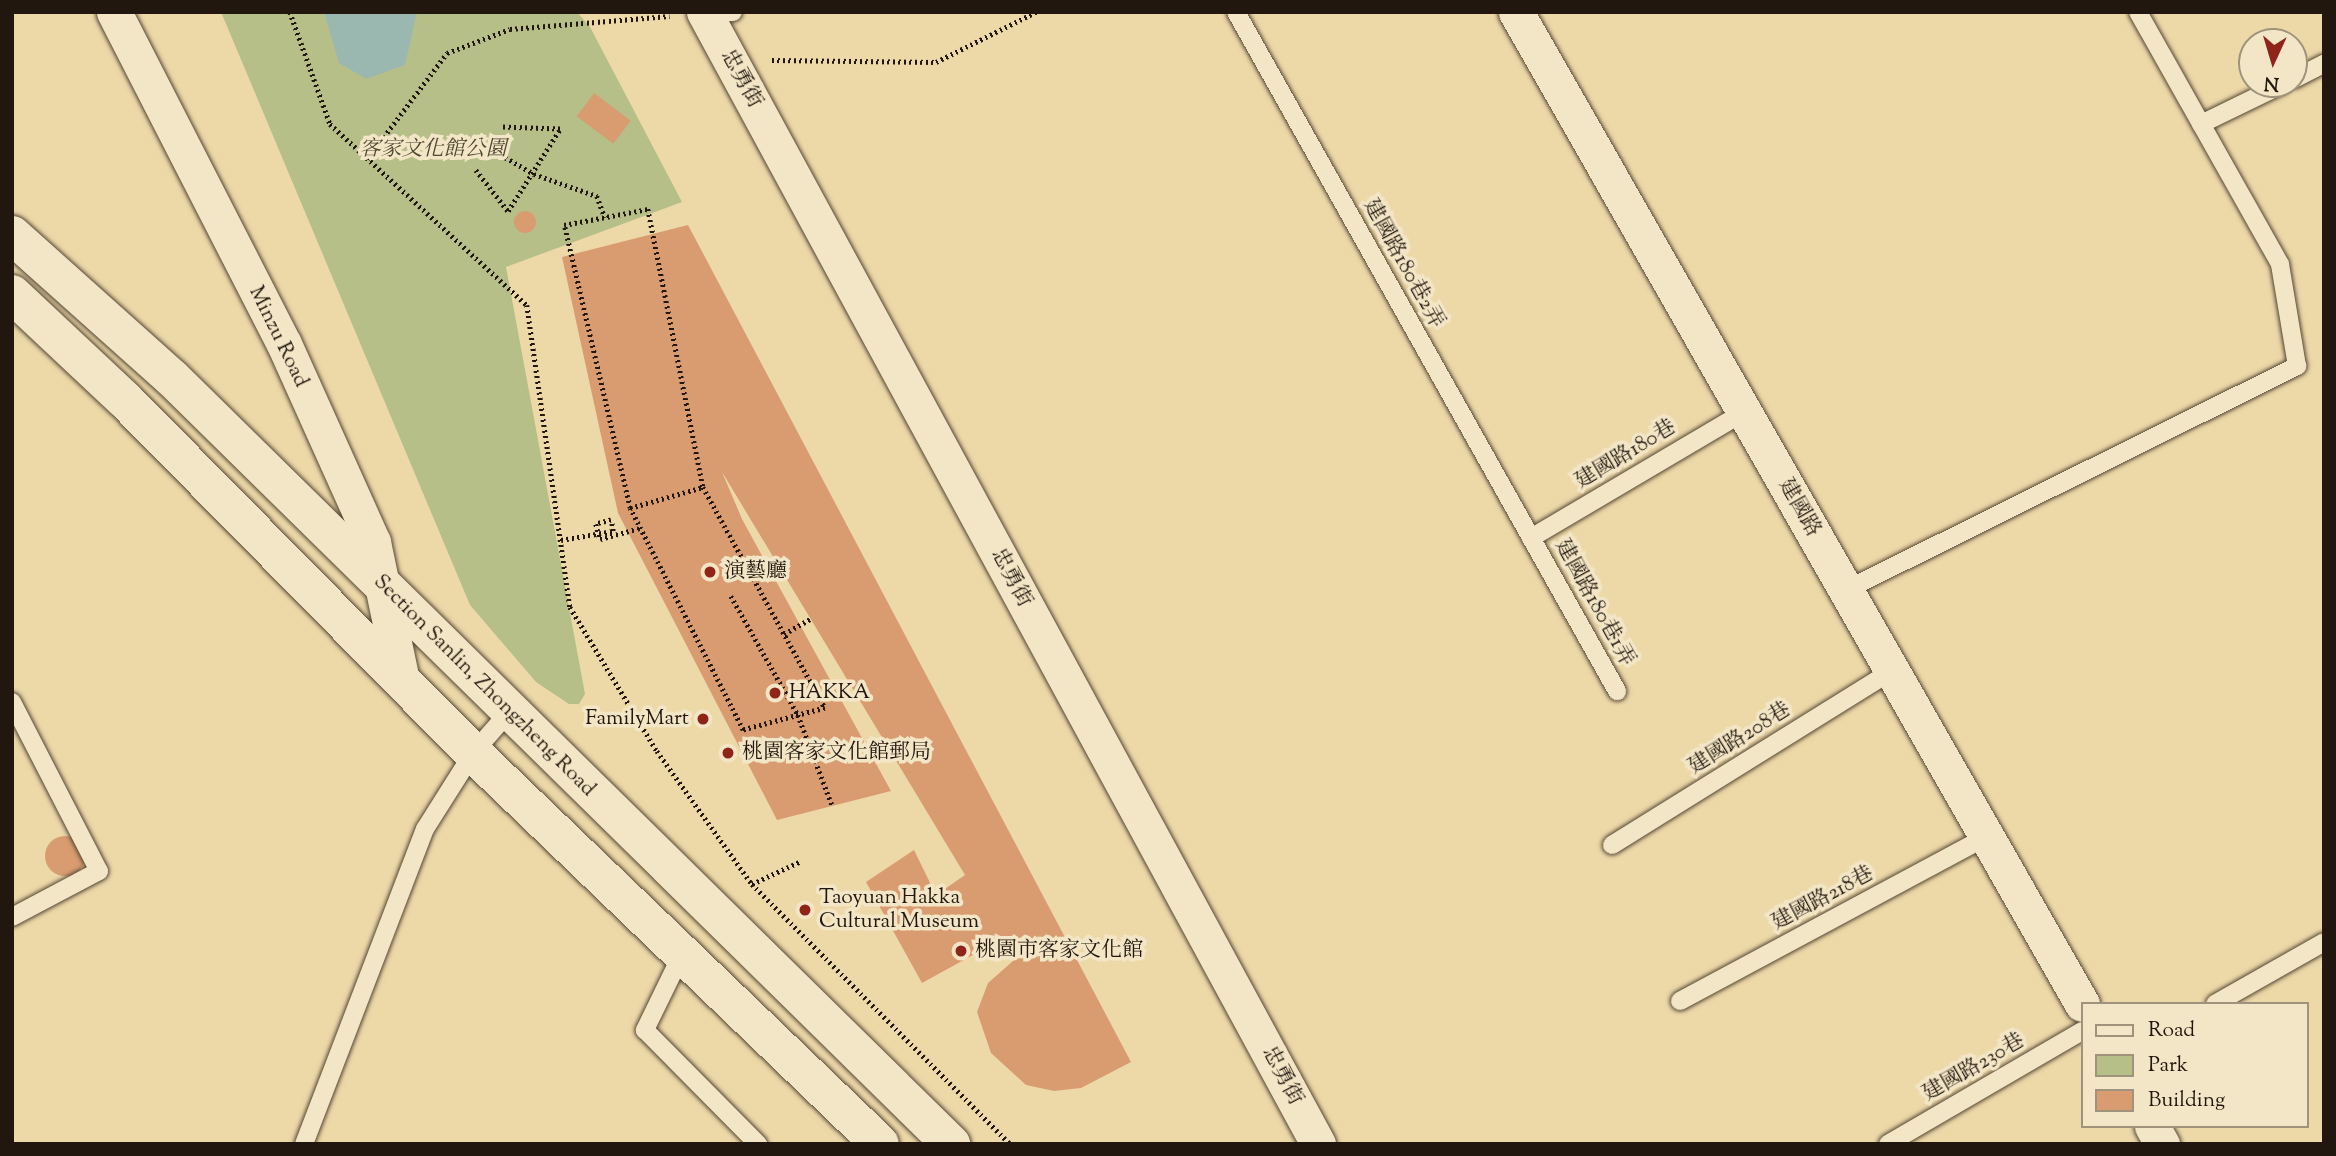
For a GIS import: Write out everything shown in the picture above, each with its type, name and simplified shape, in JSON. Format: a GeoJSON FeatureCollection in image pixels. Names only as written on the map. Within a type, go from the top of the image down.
{"type":"FeatureCollection","features":[{"type":"Feature","properties":{"kind":"main road","name":"Section Sanlin, Zhongzheng Road"},"geometry":{"type":"LineString","coordinates":[[12,235],[172,377],[509,712],[951,1144]]}},
{"type":"Feature","properties":{"kind":"main road"},"geometry":{"type":"LineString","coordinates":[[12,294],[124,399],[401,676],[472,753],[880,1144]]}},
{"type":"Feature","properties":{"kind":"street","name":"Minzu Road"},"geometry":{"type":"LineString","coordinates":[[114,12],[284,344],[373,542],[401,676]]}},
{"type":"Feature","properties":{"kind":"street","name":"建國路"},"geometry":{"type":"LineString","coordinates":[[1516,12],[2081,1002]]}},
{"type":"Feature","properties":{"kind":"street","name":"忠勇街"},"geometry":{"type":"LineString","coordinates":[[705,13],[1318,1144]]}},
{"type":"Feature","properties":{"kind":"street"},"geometry":{"type":"LineString","coordinates":[[2153,1128],[2162,1144]]}},
{"type":"Feature","properties":{"kind":"lane"},"geometry":{"type":"LineString","coordinates":[[705,13],[733,12]]}},
{"type":"Feature","properties":{"kind":"lane","name":"建國路180巷2弄"},"geometry":{"type":"LineString","coordinates":[[1236,12],[1531,538]]}},
{"type":"Feature","properties":{"kind":"lane"},"geometry":{"type":"LineString","coordinates":[[1846,590],[2297,366],[2280,264],[2138,12]]}},
{"type":"Feature","properties":{"kind":"lane"},"geometry":{"type":"LineString","coordinates":[[2308,72],[2324,64]]}},
{"type":"Feature","properties":{"kind":"lane"},"geometry":{"type":"LineString","coordinates":[[2201,124],[2254,98]]}},
{"type":"Feature","properties":{"kind":"lane","name":"建國路180巷"},"geometry":{"type":"LineString","coordinates":[[1531,538],[1744,412]]}},
{"type":"Feature","properties":{"kind":"lane","name":"建國路180巷1弄"},"geometry":{"type":"LineString","coordinates":[[1531,538],[1618,691]]}},
{"type":"Feature","properties":{"kind":"lane","name":"建國路208巷"},"geometry":{"type":"LineString","coordinates":[[1612,845],[1892,671]]}},
{"type":"Feature","properties":{"kind":"lane"},"geometry":{"type":"LineString","coordinates":[[12,702],[99,871],[12,917]]}},
{"type":"Feature","properties":{"kind":"lane"},"geometry":{"type":"LineString","coordinates":[[304,1144],[425,829],[472,753],[509,712]]}},
{"type":"Feature","properties":{"kind":"lane","name":"建國路218巷"},"geometry":{"type":"LineString","coordinates":[[1680,1001],[1986,837]]}},
{"type":"Feature","properties":{"kind":"lane"},"geometry":{"type":"LineString","coordinates":[[2219,1002],[2324,942]]}},
{"type":"Feature","properties":{"kind":"lane"},"geometry":{"type":"LineString","coordinates":[[682,954],[645,1030],[758,1144]]}},
{"type":"Feature","properties":{"kind":"lane","name":"建國路230巷"},"geometry":{"type":"LineString","coordinates":[[1888,1144],[2080,1032]]}},
{"type":"Feature","properties":{"kind":"path"},"geometry":{"type":"LineString","coordinates":[[290,12],[330,124],[527,305],[570,607],[657,751],[752,884],[1010,1144]]}},
{"type":"Feature","properties":{"kind":"path"},"geometry":{"type":"LineString","coordinates":[[730,59],[936,62],[1036,12]]}},
{"type":"Feature","properties":{"kind":"path"},"geometry":{"type":"LineString","coordinates":[[367,159],[447,53],[510,29],[705,13]]}},
{"type":"Feature","properties":{"kind":"path"},"geometry":{"type":"LineString","coordinates":[[476,170],[508,211],[534,174],[560,129],[503,127]]}},
{"type":"Feature","properties":{"kind":"path"},"geometry":{"type":"LineString","coordinates":[[491,149],[534,174],[597,196],[605,218]]}},
{"type":"Feature","properties":{"kind":"path"},"geometry":{"type":"LineString","coordinates":[[648,209],[703,487],[825,708],[743,730],[630,508],[564,225],[605,218],[648,209]]}},
{"type":"Feature","properties":{"kind":"path"},"geometry":{"type":"LineString","coordinates":[[630,508],[703,487]]}},
{"type":"Feature","properties":{"kind":"path"},"geometry":{"type":"LineString","coordinates":[[561,540],[613,531],[611,520],[596,524],[600,539],[640,528]]}},
{"type":"Feature","properties":{"kind":"path"},"geometry":{"type":"LineString","coordinates":[[731,596],[798,715],[832,806]]}},
{"type":"Feature","properties":{"kind":"path"},"geometry":{"type":"LineString","coordinates":[[784,634],[810,619]]}},
{"type":"Feature","properties":{"kind":"path"},"geometry":{"type":"LineString","coordinates":[[752,884],[799,862]]}},
{"type":"Feature","properties":{"kind":"green space","name":"客家文化館公園"},"geometry":{"type":"Polygon","coordinates":[[[221,12],[577,12],[590,27],[682,202],[506,267],[585,694],[579,704],[569,704],[536,682],[470,605],[221,12]]]}},
{"type":"Feature","properties":{"kind":"water"},"geometry":{"type":"Polygon","coordinates":[[[324,12],[417,12],[405,65],[366,79],[339,63],[324,12]]]}},
{"type":"Feature","properties":{"kind":"building"},"geometry":{"type":"Polygon","coordinates":[[[594,93],[631,121],[613,144],[577,116],[594,93]]]}},
{"type":"Feature","properties":{"kind":"building"},"geometry":{"type":"Polygon","coordinates":[[[525,211],[533,214],[536,222],[533,230],[525,233],[517,230],[514,222],[517,214],[525,211]]]}},
{"type":"Feature","properties":{"kind":"building"},"geometry":{"type":"Polygon","coordinates":[[[688,225],[1131,1062],[1081,1088],[1054,1091],[1026,1085],[991,1053],[977,1012],[988,983],[1013,961],[1002,939],[922,983],[866,882],[914,850],[936,895],[965,875],[722,472],[742,519],[891,791],[777,820],[618,513],[562,257],[688,225]]]}},
{"type":"Feature","properties":{"kind":"building"},"geometry":{"type":"Polygon","coordinates":[[[65,836],[73,837],[79,842],[84,848],[84,864],[79,870],[73,875],[65,876],[57,875],[51,870],[46,864],[45,856],[46,848],[51,842],[57,837],[65,836]]]}},
{"type":"Feature","properties":{"kind":"place","name":"演藝廳"},"geometry":{"type":"Point","coordinates":[710,572]}},
{"type":"Feature","properties":{"kind":"place","name":"HAKKA"},"geometry":{"type":"Point","coordinates":[775,693]}},
{"type":"Feature","properties":{"kind":"place","name":"FamilyMart"},"geometry":{"type":"Point","coordinates":[703,719]}},
{"type":"Feature","properties":{"kind":"place","name":"桃園客家文化館郵局"},"geometry":{"type":"Point","coordinates":[728,753]}},
{"type":"Feature","properties":{"kind":"place","name":"Taoyuan Hakka Cultural Museum"},"geometry":{"type":"Point","coordinates":[805,910]}},
{"type":"Feature","properties":{"kind":"place","name":"桃園市客家文化館"},"geometry":{"type":"Point","coordinates":[961,951]}}]}
